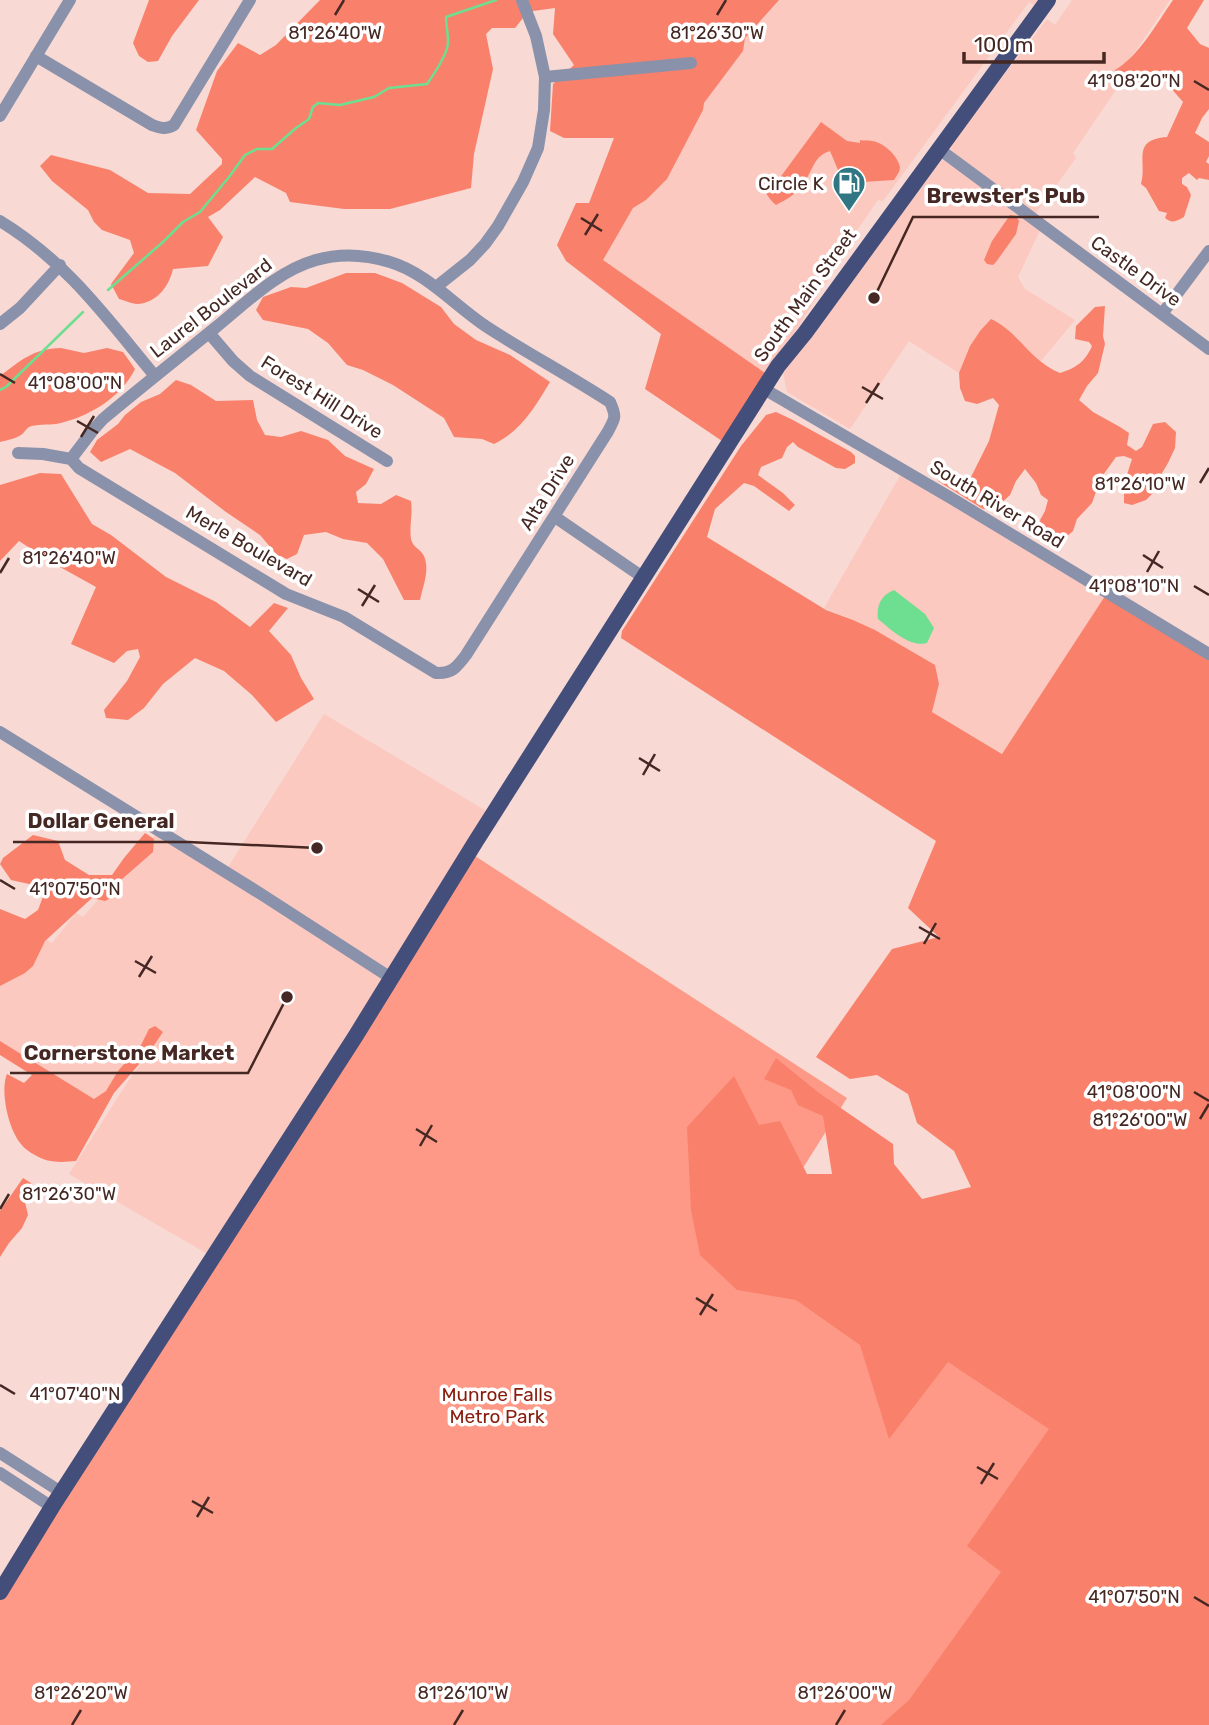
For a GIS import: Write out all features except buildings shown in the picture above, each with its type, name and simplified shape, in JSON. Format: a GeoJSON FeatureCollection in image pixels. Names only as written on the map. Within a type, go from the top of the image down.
{"type":"FeatureCollection","features":[{"type":"Feature","properties":{"kind":"main road","name":"South Main Street"},"geometry":{"type":"LineString","coordinates":[[0,1592],[778,366],[805,333],[1048,0]]}},
{"type":"Feature","properties":{"kind":"street"},"geometry":{"type":"LineString","coordinates":[[0,116],[70,0]]}},
{"type":"Feature","properties":{"kind":"street"},"geometry":{"type":"LineString","coordinates":[[36,56],[152,125],[168,128],[174,125],[250,0]]}},
{"type":"Feature","properties":{"kind":"street"},"geometry":{"type":"LineString","coordinates":[[436,287],[470,260],[485,244],[523,182],[538,148],[545,77],[536,36],[522,0]]}},
{"type":"Feature","properties":{"kind":"street"},"geometry":{"type":"LineString","coordinates":[[545,77],[691,63]]}},
{"type":"Feature","properties":{"kind":"street","name":"Castle Drive"},"geometry":{"type":"LineString","coordinates":[[939,149],[1209,349]]}},
{"type":"Feature","properties":{"kind":"street"},"geometry":{"type":"LineString","coordinates":[[0,221],[33,242],[60,265],[82,287],[155,376]]}},
{"type":"Feature","properties":{"kind":"street"},"geometry":{"type":"LineString","coordinates":[[1162,314],[1209,251]]}},
{"type":"Feature","properties":{"kind":"street","name":"Laurel Boulevard"},"geometry":{"type":"LineString","coordinates":[[71,459],[103,419],[209,333],[278,279],[301,266],[327,258],[374,258],[410,270],[486,326],[580,383]]}},
{"type":"Feature","properties":{"kind":"street"},"geometry":{"type":"LineString","coordinates":[[0,324],[20,308],[60,265]]}},
{"type":"Feature","properties":{"kind":"street","name":"Forest Hill Drive"},"geometry":{"type":"LineString","coordinates":[[209,333],[250,376],[387,461]]}},
{"type":"Feature","properties":{"kind":"street","name":"Alta Drive"},"geometry":{"type":"LineString","coordinates":[[482,631],[614,421],[615,414],[610,402],[580,383]]}},
{"type":"Feature","properties":{"kind":"street","name":"South River Road"},"geometry":{"type":"LineString","coordinates":[[764,388],[1209,654]]}},
{"type":"Feature","properties":{"kind":"street","name":"Merle Boulevard"},"geometry":{"type":"LineString","coordinates":[[18,453],[71,459],[79,468],[286,594],[345,617],[436,673],[450,672],[457,668],[482,631]]}},
{"type":"Feature","properties":{"kind":"street"},"geometry":{"type":"LineString","coordinates":[[555,517],[644,578]]}},
{"type":"Feature","properties":{"kind":"street"},"geometry":{"type":"LineString","coordinates":[[0,732],[391,978]]}},
{"type":"Feature","properties":{"kind":"street"},"geometry":{"type":"LineString","coordinates":[[0,1452],[61,1492]]}},
{"type":"Feature","properties":{"kind":"street"},"geometry":{"type":"LineString","coordinates":[[0,1473],[52,1507]]}},
{"type":"Feature","properties":{"kind":"shaded area"},"geometry":{"type":"Polygon","coordinates":[[[149,0],[199,0],[172,36],[158,61],[148,62],[139,56],[133,43],[149,0]]]}},
{"type":"Feature","properties":{"kind":"shaded area"},"geometry":{"type":"Polygon","coordinates":[[[320,0],[517,0],[523,18],[515,28],[492,28],[486,34],[493,69],[474,154],[471,188],[390,209],[344,209],[290,202],[286,193],[255,177],[220,210],[208,217],[223,237],[208,266],[173,269],[169,282],[161,293],[144,303],[135,304],[119,299],[111,284],[134,253],[130,240],[102,230],[88,210],[52,181],[40,166],[51,155],[110,170],[148,193],[190,194],[222,164],[222,159],[196,130],[217,71],[238,43],[260,55],[276,45],[320,0]]]}},
{"type":"Feature","properties":{"kind":"shaded area"},"geometry":{"type":"Polygon","coordinates":[[[522,0],[779,0],[745,38],[743,51],[704,103],[703,110],[667,179],[646,200],[633,208],[603,260],[771,377],[728,445],[645,389],[661,334],[566,261],[557,245],[576,203],[589,203],[614,138],[564,138],[550,131],[553,84],[574,65],[553,34],[555,8],[526,12],[522,0]]]}},
{"type":"Feature","properties":{"kind":"shaded area"},"geometry":{"type":"Polygon","coordinates":[[[769,0],[1048,0],[1041,10],[1029,2],[883,201],[878,200],[846,246],[849,248],[768,375],[602,260],[633,208],[646,200],[704,103],[743,51],[734,43],[769,0]]]}},
{"type":"Feature","properties":{"kind":"shaded area"},"geometry":{"type":"Polygon","coordinates":[[[1072,0],[1170,0],[1135,52],[1115,71],[1118,87],[1073,153],[1076,158],[1033,217],[962,161],[950,148],[1047,19],[1055,25],[1072,0]]]}},
{"type":"Feature","properties":{"kind":"shaded area"},"geometry":{"type":"Polygon","coordinates":[[[1173,0],[1204,0],[1187,28],[1200,44],[1209,48],[1209,109],[1195,133],[1209,142],[1206,162],[1209,164],[1209,180],[1197,180],[1189,173],[1182,178],[1182,184],[1191,195],[1184,217],[1177,221],[1165,218],[1167,213],[1159,211],[1141,184],[1144,147],[1156,139],[1167,137],[1183,102],[1156,71],[1144,83],[1131,88],[1118,87],[1114,76],[1115,70],[1132,56],[1147,38],[1173,0]]]}},
{"type":"Feature","properties":{"kind":"shaded area"},"geometry":{"type":"Polygon","coordinates":[[[821,122],[847,141],[870,141],[884,146],[897,160],[899,172],[894,180],[846,181],[841,177],[830,151],[818,159],[794,193],[776,205],[765,191],[763,174],[776,183],[821,122]]]}},
{"type":"Feature","properties":{"kind":"shaded area"},"geometry":{"type":"Polygon","coordinates":[[[941,160],[951,162],[1041,228],[1018,277],[1025,289],[1075,320],[1040,362],[1029,352],[980,331],[970,346],[959,373],[909,341],[850,429],[787,392],[783,372],[941,160]]]}},
{"type":"Feature","properties":{"kind":"shaded area"},"geometry":{"type":"Polygon","coordinates":[[[1010,215],[1016,216],[1019,221],[1016,234],[996,262],[993,265],[987,264],[984,260],[992,241],[1010,215]]]}},
{"type":"Feature","properties":{"kind":"shaded area"},"geometry":{"type":"Polygon","coordinates":[[[346,273],[375,273],[402,283],[441,307],[454,324],[476,340],[510,355],[550,382],[526,418],[504,439],[494,444],[482,439],[454,437],[444,418],[393,385],[347,365],[328,343],[308,329],[263,320],[256,310],[263,297],[291,287],[306,288],[346,273]]]}},
{"type":"Feature","properties":{"kind":"shaded area"},"geometry":{"type":"Polygon","coordinates":[[[1105,306],[1105,344],[1098,373],[1079,400],[1093,412],[1129,433],[1127,445],[1136,451],[1142,447],[1153,424],[1165,422],[1176,432],[1175,448],[1155,491],[1146,500],[1132,505],[1124,503],[1124,484],[1132,459],[1116,457],[1098,482],[1092,503],[1077,519],[1073,531],[1064,539],[1049,536],[1042,531],[1040,520],[1048,500],[1041,495],[1025,469],[1010,495],[996,508],[983,509],[938,481],[942,478],[971,477],[989,441],[999,405],[993,398],[977,404],[965,401],[960,388],[959,373],[970,346],[991,319],[1009,331],[1040,361],[1060,373],[1079,364],[1092,346],[1089,342],[1075,339],[1076,326],[1095,307],[1105,306]]]}},
{"type":"Feature","properties":{"kind":"shaded area"},"geometry":{"type":"Polygon","coordinates":[[[61,348],[84,353],[107,348],[123,352],[135,369],[112,398],[91,412],[56,424],[29,427],[19,436],[0,442],[0,376],[35,353],[61,348]]]}},
{"type":"Feature","properties":{"kind":"shaded area"},"geometry":{"type":"Polygon","coordinates":[[[176,380],[191,385],[216,401],[253,400],[257,420],[265,435],[281,437],[301,431],[328,440],[345,456],[374,469],[366,484],[356,492],[358,503],[381,504],[396,495],[411,501],[411,539],[424,556],[426,567],[420,600],[404,600],[383,559],[367,543],[343,539],[326,532],[304,535],[297,554],[287,559],[277,555],[260,535],[175,473],[130,449],[101,462],[90,452],[97,440],[125,415],[141,402],[160,394],[176,380]]]}},
{"type":"Feature","properties":{"kind":"shaded area"},"geometry":{"type":"Polygon","coordinates":[[[776,412],[851,452],[855,456],[855,463],[845,469],[836,468],[793,442],[787,447],[782,458],[761,467],[758,475],[795,505],[789,511],[754,486],[744,483],[715,509],[707,537],[826,610],[875,630],[935,665],[939,684],[932,712],[1002,754],[1105,596],[1209,659],[1209,1725],[881,1725],[909,1700],[1001,1572],[967,1546],[1049,1429],[948,1362],[889,1439],[860,1345],[796,1300],[737,1290],[700,1255],[691,1210],[687,1127],[734,1076],[759,1125],[780,1121],[807,1174],[832,1174],[823,1116],[798,1105],[791,1090],[764,1079],[776,1058],[819,1093],[893,1144],[894,1164],[922,1199],[971,1187],[954,1151],[917,1123],[908,1094],[877,1075],[850,1079],[816,1057],[892,949],[939,937],[908,908],[936,841],[621,638],[622,631],[741,446],[766,415],[776,412]]]}},
{"type":"Feature","properties":{"kind":"shaded area"},"geometry":{"type":"Polygon","coordinates":[[[40,473],[61,474],[92,524],[111,535],[166,577],[216,602],[250,627],[274,603],[288,608],[269,631],[291,655],[314,699],[276,722],[252,695],[224,671],[195,658],[163,684],[144,708],[128,720],[106,718],[104,710],[127,681],[140,657],[138,649],[127,651],[114,663],[71,644],[96,587],[19,541],[0,561],[0,485],[40,473]]]}},
{"type":"Feature","properties":{"kind":"shaded area"},"geometry":{"type":"Polygon","coordinates":[[[901,474],[1105,596],[1003,754],[932,712],[939,684],[934,665],[875,630],[824,608],[901,474]]]}},
{"type":"Feature","properties":{"kind":"shaded area"},"geometry":{"type":"Polygon","coordinates":[[[894,590],[925,614],[934,628],[927,643],[907,640],[878,619],[880,602],[894,590]]]}},
{"type":"Feature","properties":{"kind":"shaded area"},"geometry":{"type":"Polygon","coordinates":[[[324,714],[493,815],[213,1257],[69,1174],[163,1032],[105,1103],[94,1099],[0,1041],[0,979],[40,935],[52,943],[76,913],[83,917],[159,831],[225,872],[324,714]]]}},
{"type":"Feature","properties":{"kind":"shaded area"},"geometry":{"type":"Polygon","coordinates":[[[145,833],[154,839],[153,852],[121,880],[113,897],[105,901],[92,898],[45,941],[33,966],[0,986],[0,909],[25,919],[38,910],[44,894],[38,886],[11,880],[0,864],[3,858],[33,835],[58,841],[65,860],[89,875],[112,875],[145,833]]]}},
{"type":"Feature","properties":{"kind":"shaded area"},"geometry":{"type":"Polygon","coordinates":[[[155,1026],[163,1032],[114,1093],[76,1161],[47,1160],[34,1155],[23,1146],[9,1119],[5,1081],[7,1074],[24,1083],[32,1075],[0,1055],[0,1041],[94,1099],[106,1091],[118,1071],[141,1045],[149,1029],[155,1026]]]}},
{"type":"Feature","properties":{"kind":"shaded area"},"geometry":{"type":"Polygon","coordinates":[[[23,1178],[31,1183],[24,1198],[28,1215],[22,1228],[0,1257],[0,1211],[23,1178]]]}},
{"type":"Feature","properties":{"kind":"green space","name":"Munroe Falls Metro Park"},"geometry":{"type":"Polygon","coordinates":[[[469,852],[847,1098],[764,1230],[1209,1499],[1209,1725],[0,1725],[0,1592],[469,852]]]}},
{"type":"Feature","properties":{"kind":"waterway"},"geometry":{"type":"LineString","coordinates":[[108,290],[183,222],[200,212],[245,155],[257,149],[272,149],[309,119],[313,107],[318,103],[340,105],[374,97],[389,88],[427,84],[448,46],[446,17],[496,0]]}},
{"type":"Feature","properties":{"kind":"waterway"},"geometry":{"type":"LineString","coordinates":[[0,390],[83,312]]}},
{"type":"Feature","properties":{"kind":"place","name":"Circle K"},"geometry":{"type":"Point","coordinates":[849,213]}},
{"type":"Feature","properties":{"kind":"place","name":"Brewster's Pub"},"geometry":{"type":"Point","coordinates":[874,298]}},
{"type":"Feature","properties":{"kind":"place","name":"Dollar General"},"geometry":{"type":"Point","coordinates":[317,848]}},
{"type":"Feature","properties":{"kind":"place","name":"Cornerstone Market"},"geometry":{"type":"Point","coordinates":[287,997]}}]}
